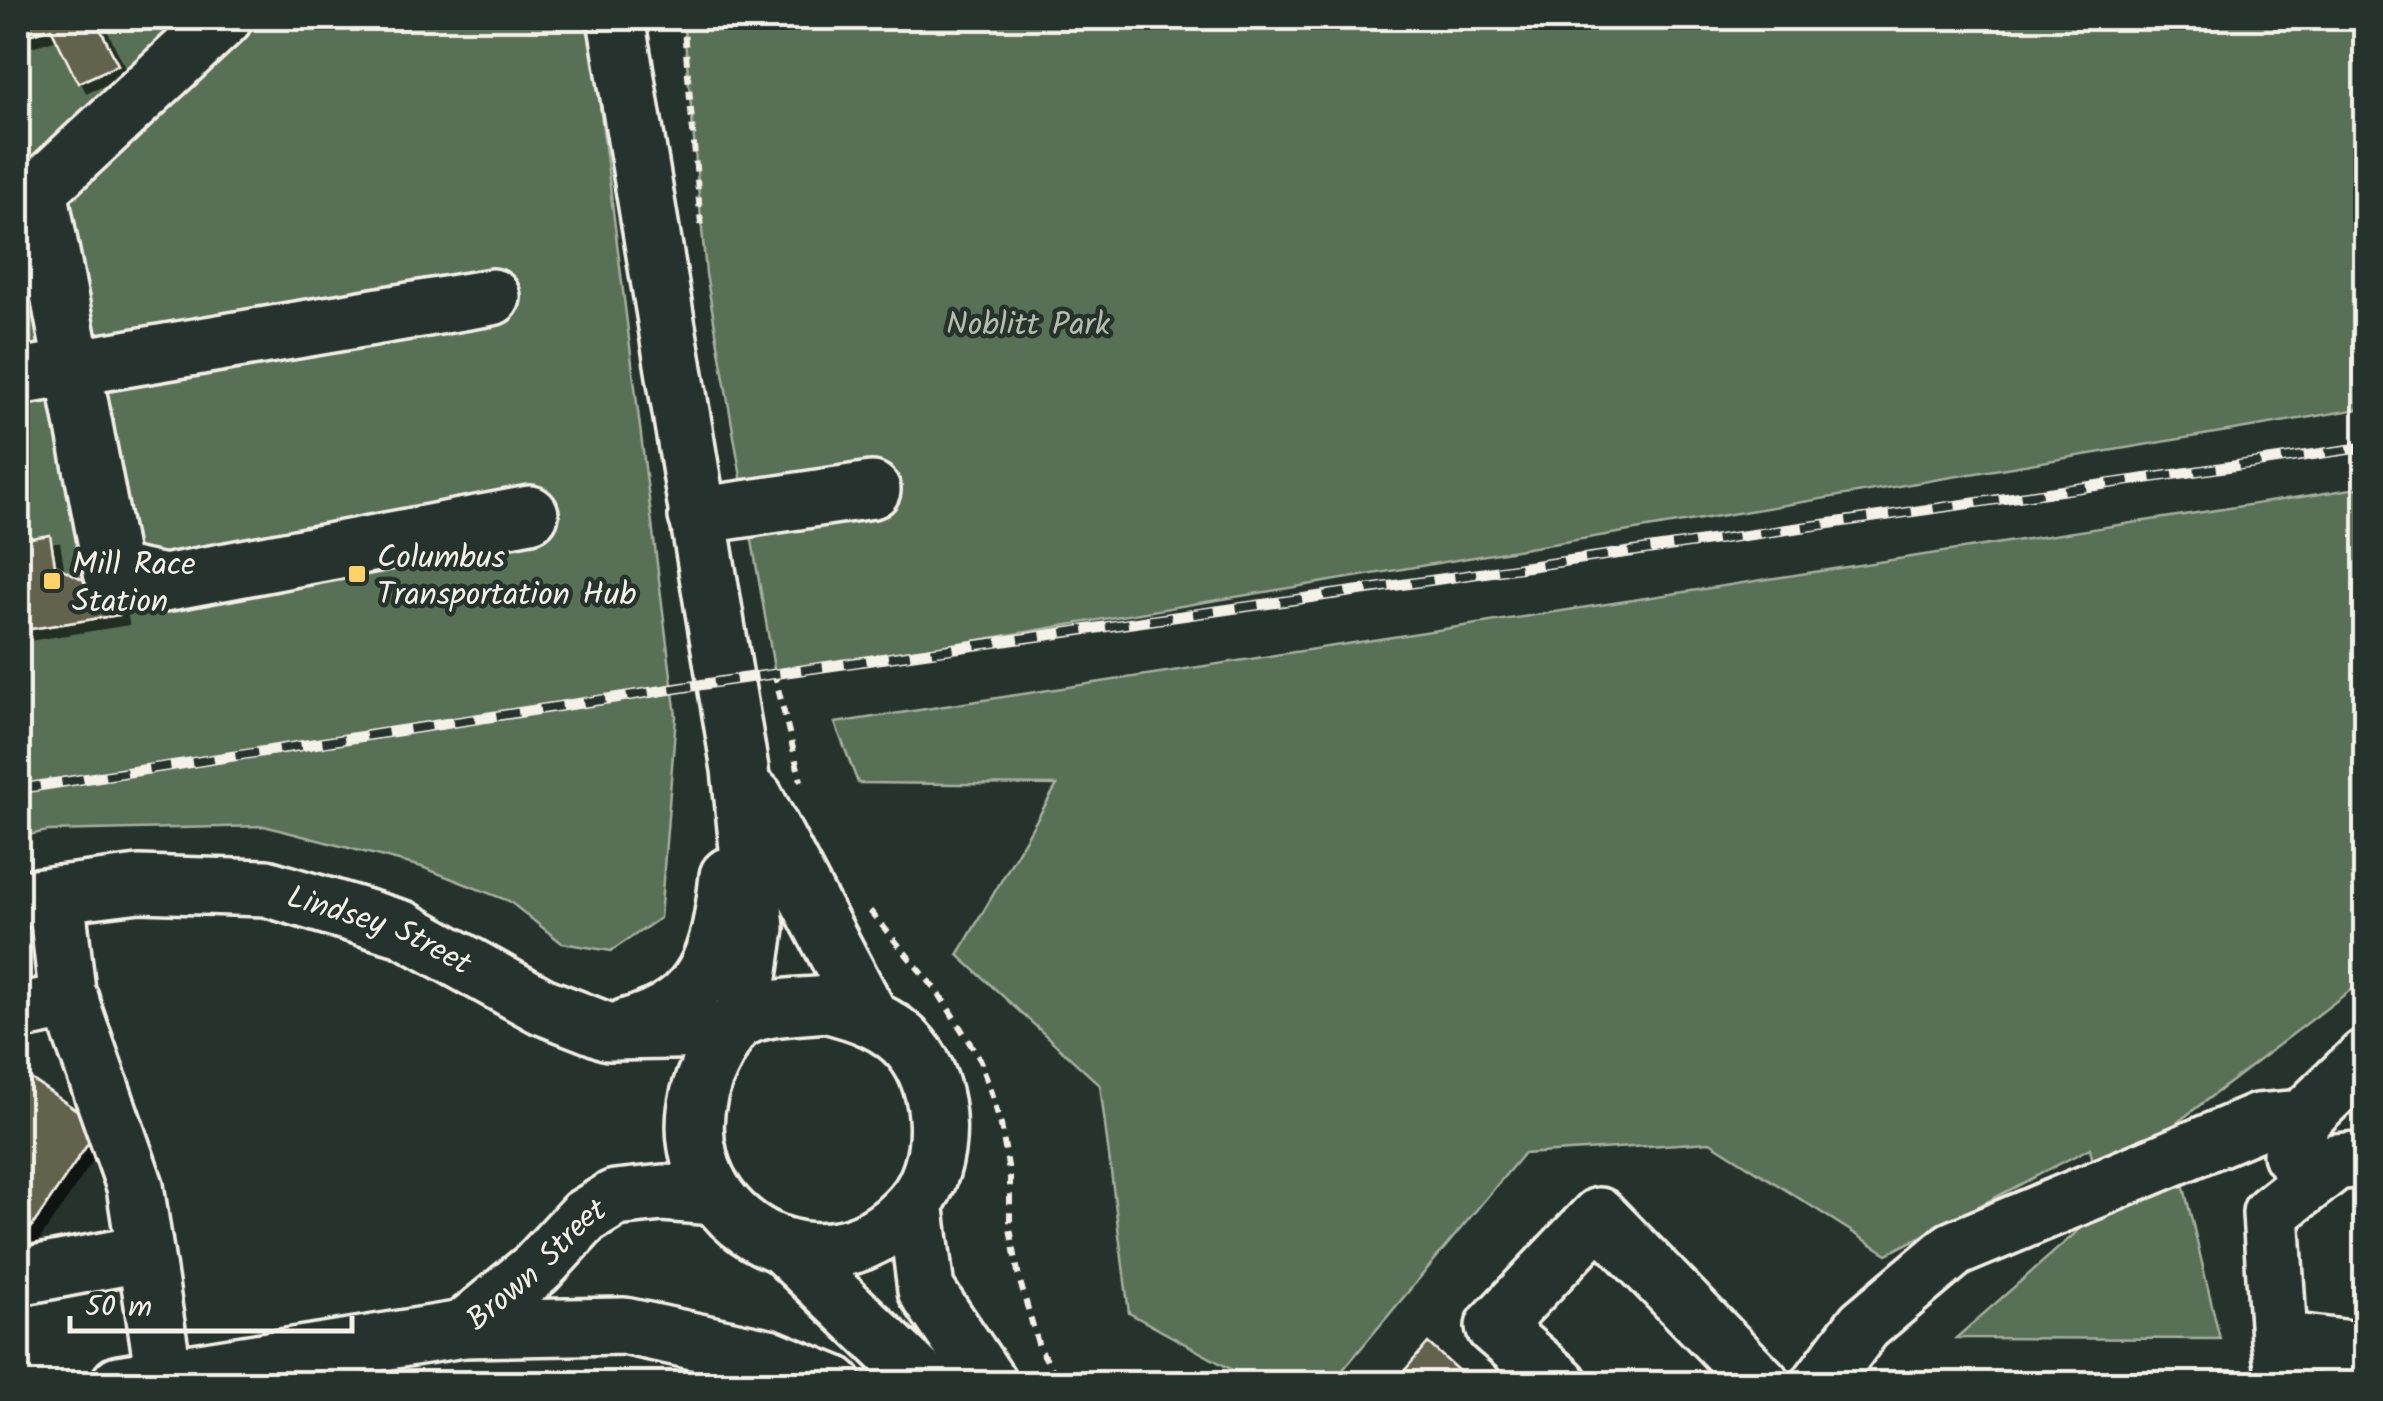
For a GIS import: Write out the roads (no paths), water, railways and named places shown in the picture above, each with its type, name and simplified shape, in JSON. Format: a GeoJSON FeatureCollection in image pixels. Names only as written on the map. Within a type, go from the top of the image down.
{"type":"FeatureCollection","features":[{"type":"Feature","properties":{"kind":"main road"},"geometry":{"type":"LineString","coordinates":[[224,18],[39,190],[112,572],[164,583],[530,514]]}},
{"type":"Feature","properties":{"kind":"main road"},"geometry":{"type":"LineString","coordinates":[[616,18],[740,769],[756,928],[736,1024],[704,1078],[694,1139],[715,1197],[744,1228],[783,1246],[927,1384]]}},
{"type":"Feature","properties":{"kind":"main road"},"geometry":{"type":"LineString","coordinates":[[18,377],[492,297]]}},
{"type":"Feature","properties":{"kind":"main road"},"geometry":{"type":"LineString","coordinates":[[698,516],[872,490]]}},
{"type":"Feature","properties":{"kind":"main road"},"geometry":{"type":"LineString","coordinates":[[740,769],[868,1016]]}},
{"type":"Feature","properties":{"kind":"main road"},"geometry":{"type":"LineString","coordinates":[[609,1032],[650,1021],[678,1006],[703,980],[722,929],[740,769]]}},
{"type":"Feature","properties":{"kind":"main road","name":"Lindsey Street"},"geometry":{"type":"LineString","coordinates":[[37,897],[139,884],[266,888],[403,929],[542,1006],[609,1032],[736,1024]]}},
{"type":"Feature","properties":{"kind":"main road"},"geometry":{"type":"LineString","coordinates":[[37,897],[135,1186],[145,1254],[141,1380]]}},
{"type":"Feature","properties":{"kind":"main road"},"geometry":{"type":"LineString","coordinates":[[18,1012],[70,1002]]}},
{"type":"Feature","properties":{"kind":"main road"},"geometry":{"type":"LineString","coordinates":[[736,1024],[825,1004],[868,1016],[912,1048],[936,1098],[937,1152],[915,1202],[878,1235],[832,1250],[783,1246]]}},
{"type":"Feature","properties":{"kind":"main road"},"geometry":{"type":"LineString","coordinates":[[2366,1057],[2303,1118],[2271,1213],[2282,1362],[2366,1351]]}},
{"type":"Feature","properties":{"kind":"main road"},"geometry":{"type":"LineString","coordinates":[[1820,1384],[1864,1325],[1954,1249],[2258,1122],[2303,1118]]}},
{"type":"Feature","properties":{"kind":"main road"},"geometry":{"type":"LineString","coordinates":[[2271,1213],[2335,1162],[2366,1159]]}},
{"type":"Feature","properties":{"kind":"main road","name":"Brown Street"},"geometry":{"type":"LineString","coordinates":[[141,1380],[463,1329],[537,1268],[584,1217],[615,1198],[663,1193],[715,1197]]}},
{"type":"Feature","properties":{"kind":"main road"},"geometry":{"type":"LineString","coordinates":[[915,1202],[926,1290],[989,1384]]}},
{"type":"Feature","properties":{"kind":"main road"},"geometry":{"type":"LineString","coordinates":[[1560,1384],[1494,1327],[1599,1216],[1761,1384]]}},
{"type":"Feature","properties":{"kind":"main road"},"geometry":{"type":"LineString","coordinates":[[18,1277],[145,1254]]}},
{"type":"Feature","properties":{"kind":"main road"},"geometry":{"type":"LineString","coordinates":[[463,1329],[624,1326],[768,1357],[834,1384]]}},
{"type":"Feature","properties":{"kind":"railway"},"geometry":{"type":"LineString","coordinates":[[18,789],[725,681],[2366,447]]}},
{"type":"Feature","properties":{"kind":"place","name":"Columbus Transportation Hub"},"geometry":{"type":"Point","coordinates":[357,574]}},
{"type":"Feature","properties":{"kind":"place","name":"Mill Race Station"},"geometry":{"type":"Point","coordinates":[52,581]}},
{"type":"Feature","properties":{"kind":"park label","name":"Noblitt Park"},"geometry":{"type":"Point","coordinates":[1028,323]}}]}
